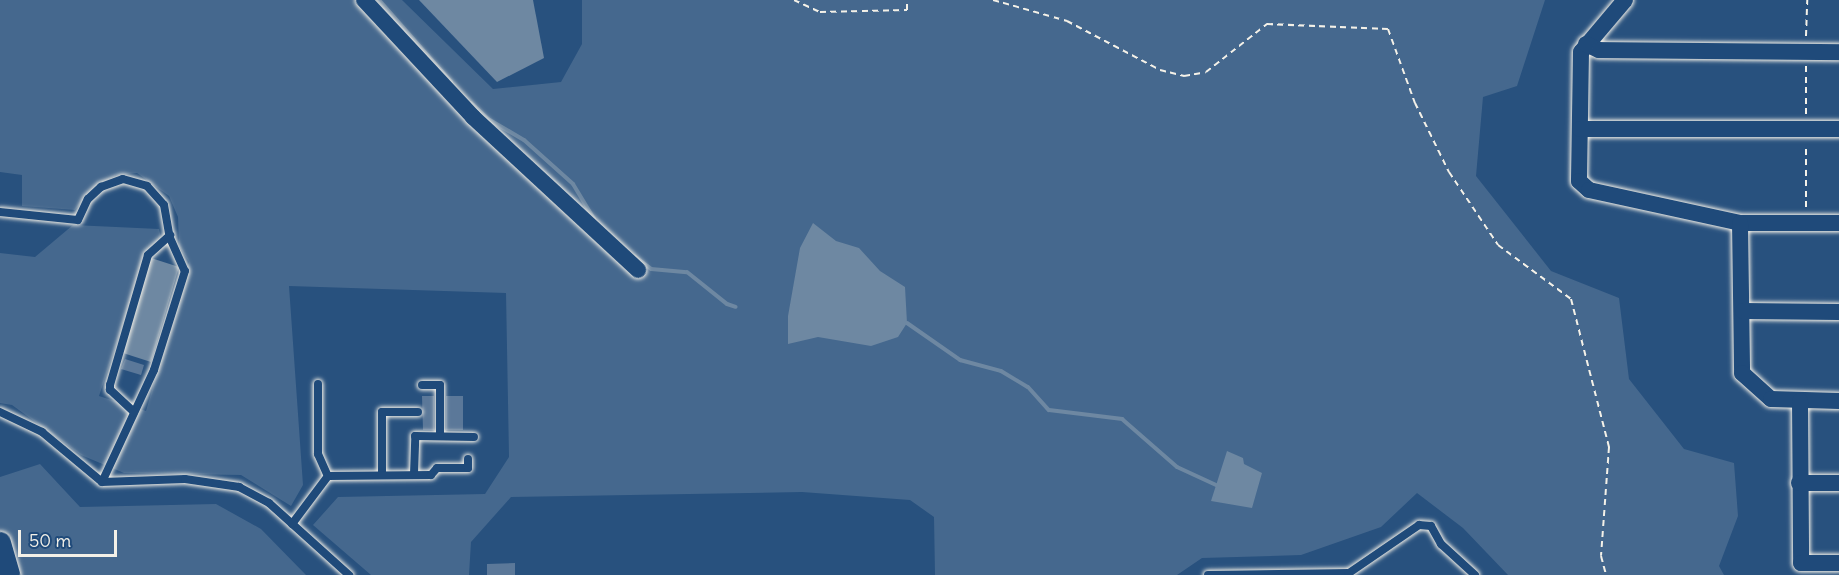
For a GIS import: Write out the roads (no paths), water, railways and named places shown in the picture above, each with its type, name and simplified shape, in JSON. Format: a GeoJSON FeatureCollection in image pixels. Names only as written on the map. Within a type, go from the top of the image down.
{"type":"FeatureCollection","features":[{"type":"Feature","properties":{"kind":"street"},"geometry":{"type":"LineString","coordinates":[[364,0],[473,117],[638,270]]}},
{"type":"Feature","properties":{"kind":"street"},"geometry":{"type":"LineString","coordinates":[[1625,0],[1581,52],[1580,181],[1588,190],[1740,223],[1839,224]]}},
{"type":"Feature","properties":{"kind":"street"},"geometry":{"type":"LineString","coordinates":[[1586,44],[1599,50],[1839,52]]}},
{"type":"Feature","properties":{"kind":"street"},"geometry":{"type":"LineString","coordinates":[[1580,129],[1839,129]]}},
{"type":"Feature","properties":{"kind":"street"},"geometry":{"type":"LineString","coordinates":[[1740,223],[1743,311],[1742,373],[1771,399],[1839,401]]}},
{"type":"Feature","properties":{"kind":"street"},"geometry":{"type":"LineString","coordinates":[[1743,311],[1839,312]]}},
{"type":"Feature","properties":{"kind":"street"},"geometry":{"type":"LineString","coordinates":[[1800,401],[1801,563],[1839,563]]}},
{"type":"Feature","properties":{"kind":"street"},"geometry":{"type":"LineString","coordinates":[[1799,483],[1839,483]]}},
{"type":"Feature","properties":{"kind":"street"},"geometry":{"type":"LineString","coordinates":[[0,543],[9,575]]}},
{"type":"Feature","properties":{"kind":"lane"},"geometry":{"type":"LineString","coordinates":[[0,212],[78,220],[88,200],[101,187],[123,179],[137,180],[147,186],[164,205],[170,235],[185,271],[154,370],[102,482]]}},
{"type":"Feature","properties":{"kind":"lane"},"geometry":{"type":"LineString","coordinates":[[135,412],[110,390],[110,385],[148,255],[170,235]]}},
{"type":"Feature","properties":{"kind":"lane"},"geometry":{"type":"LineString","coordinates":[[318,384],[318,454],[327,477]]}},
{"type":"Feature","properties":{"kind":"lane"},"geometry":{"type":"LineString","coordinates":[[422,385],[440,385],[440,436]]}},
{"type":"Feature","properties":{"kind":"lane"},"geometry":{"type":"LineString","coordinates":[[0,412],[42,432],[102,482],[215,481],[239,487],[269,503],[349,575]]}},
{"type":"Feature","properties":{"kind":"lane"},"geometry":{"type":"LineString","coordinates":[[382,474],[382,412],[418,412]]}},
{"type":"Feature","properties":{"kind":"lane"},"geometry":{"type":"LineString","coordinates":[[414,474],[415,436],[474,437]]}},
{"type":"Feature","properties":{"kind":"lane"},"geometry":{"type":"LineString","coordinates":[[327,477],[431,474],[437,468],[468,468],[468,459]]}},
{"type":"Feature","properties":{"kind":"lane"},"geometry":{"type":"LineString","coordinates":[[292,524],[327,477]]}},
{"type":"Feature","properties":{"kind":"lane"},"geometry":{"type":"LineString","coordinates":[[1208,575],[1349,573],[1419,525],[1431,526],[1441,544],[1475,575]]}},
{"type":"Feature","properties":{"kind":"waterway"},"geometry":{"type":"LineString","coordinates":[[379,0],[451,82]]}},
{"type":"Feature","properties":{"kind":"waterway"},"geometry":{"type":"LineString","coordinates":[[471,103],[488,119],[524,140],[573,184],[594,219]]}},
{"type":"Feature","properties":{"kind":"waterway"},"geometry":{"type":"LineString","coordinates":[[634,256],[651,269],[687,272],[727,304],[736,307]]}},
{"type":"Feature","properties":{"kind":"waterway"},"geometry":{"type":"LineString","coordinates":[[907,323],[960,360],[1001,371],[1028,387],[1049,410],[1122,419],[1177,467],[1216,485]]}}]}
